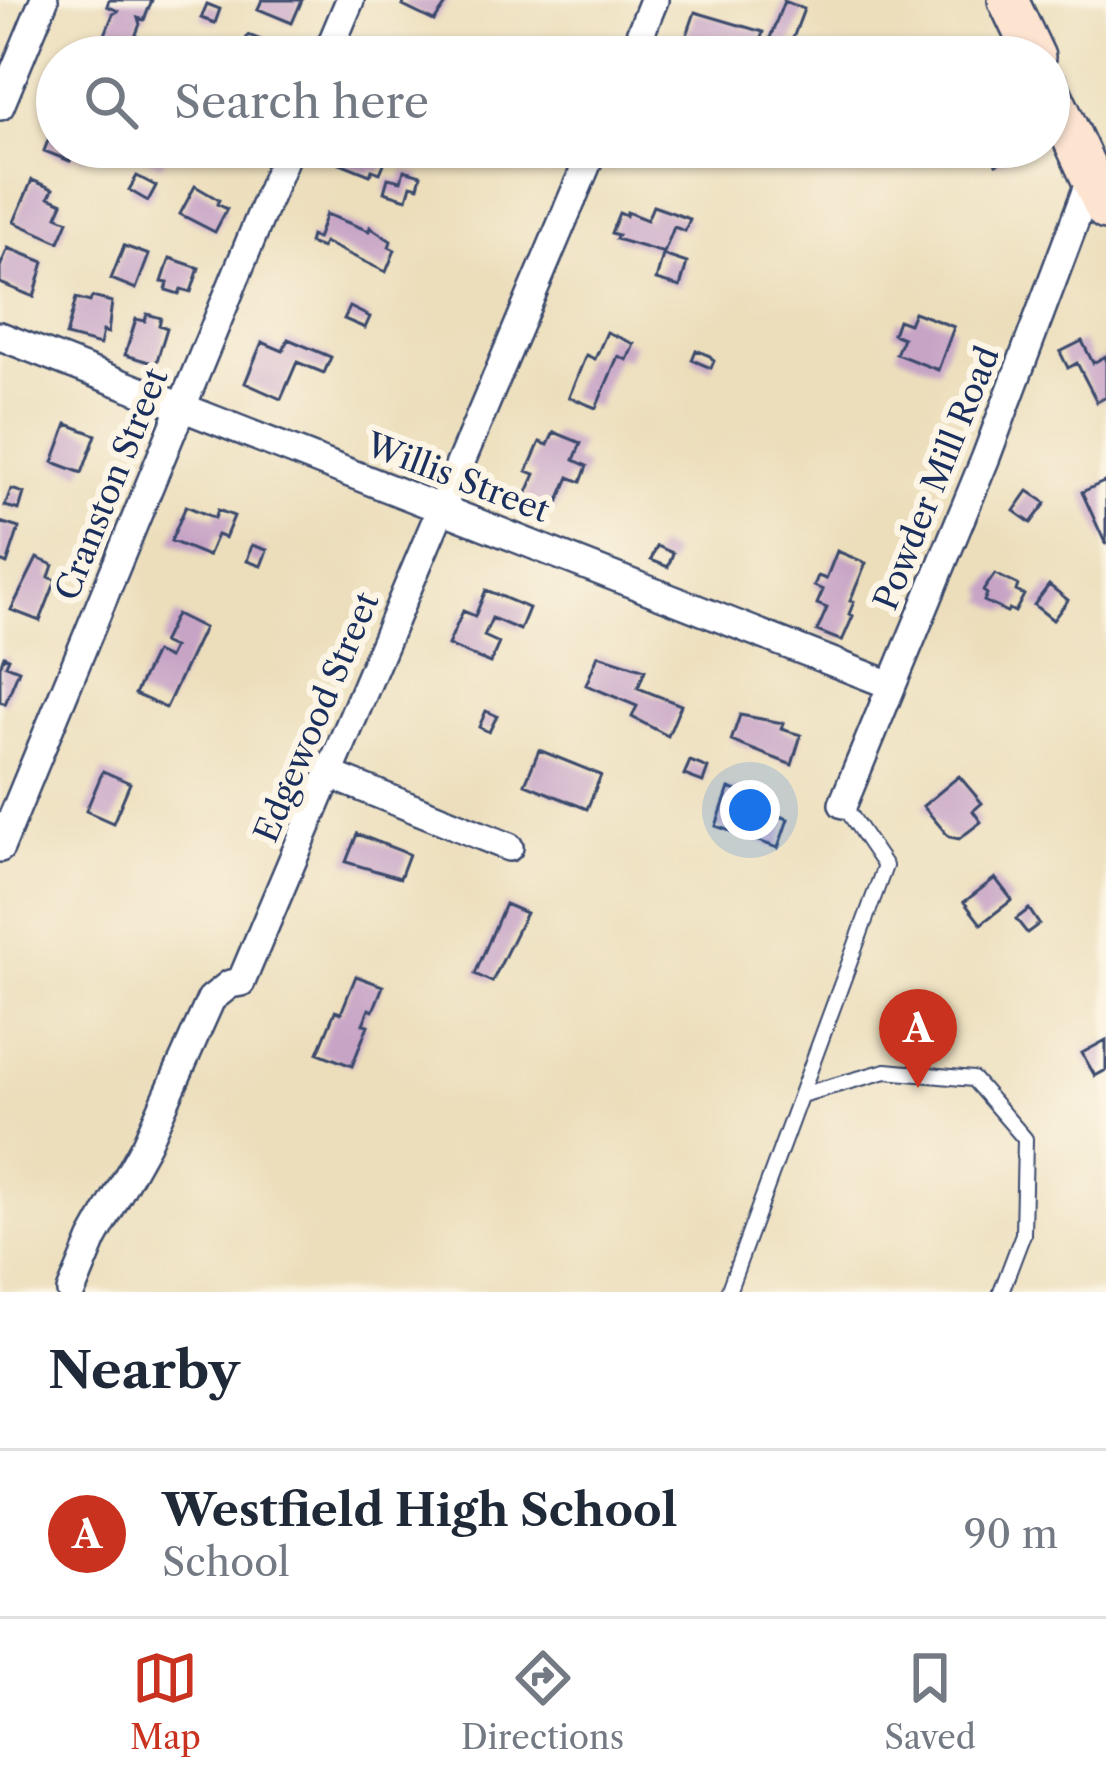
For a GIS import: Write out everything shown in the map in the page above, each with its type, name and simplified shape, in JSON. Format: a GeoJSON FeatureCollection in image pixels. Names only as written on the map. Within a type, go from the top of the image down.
{"type":"FeatureCollection","features":[{"type":"Feature","properties":{"kind":"main road"},"geometry":{"type":"LineString","coordinates":[[1008,0],[1024,36]]}},
{"type":"Feature","properties":{"kind":"main road"},"geometry":{"type":"LineString","coordinates":[[1070,133],[1099,194]]}},
{"type":"Feature","properties":{"kind":"street"},"geometry":{"type":"LineString","coordinates":[[0,106],[44,0]]}},
{"type":"Feature","properties":{"kind":"street"},"geometry":{"type":"LineString","coordinates":[[335,36],[350,0]]}},
{"type":"Feature","properties":{"kind":"street"},"geometry":{"type":"LineString","coordinates":[[639,36],[654,0]]}},
{"type":"Feature","properties":{"kind":"street","name":"Cranston Street"},"geometry":{"type":"LineString","coordinates":[[0,848],[280,168]]}},
{"type":"Feature","properties":{"kind":"street","name":"Edgewood Street"},"geometry":{"type":"LineString","coordinates":[[71,1292],[93,1239],[146,1144],[211,999],[230,984],[241,982],[585,168]]}},
{"type":"Feature","properties":{"kind":"street","name":"Powder Mill Road"},"geometry":{"type":"LineString","coordinates":[[843,804],[1099,194]]}},
{"type":"Feature","properties":{"kind":"street","name":"Willis Street"},"geometry":{"type":"LineString","coordinates":[[0,336],[891,685]]}},
{"type":"Feature","properties":{"kind":"street"},"geometry":{"type":"LineString","coordinates":[[331,775],[509,847]]}},
{"type":"Feature","properties":{"kind":"lane"},"geometry":{"type":"LineString","coordinates":[[728,1292],[886,866],[843,804]]}},
{"type":"Feature","properties":{"kind":"lane"},"geometry":{"type":"LineString","coordinates":[[801,1095],[886,1071],[973,1079],[1025,1139],[1023,1234],[1000,1292]]}},
{"type":"Feature","properties":{"kind":"building"},"geometry":{"type":"Polygon","coordinates":[[[109,0],[152,0],[144,20],[138,18],[135,36],[105,36],[118,11],[107,6],[109,0]]]}},
{"type":"Feature","properties":{"kind":"building"},"geometry":{"type":"Polygon","coordinates":[[[262,0],[302,0],[292,23],[258,9],[262,0]]]}},
{"type":"Feature","properties":{"kind":"building"},"geometry":{"type":"Polygon","coordinates":[[[405,0],[449,0],[434,21],[403,6],[405,0]]]}},
{"type":"Feature","properties":{"kind":"building"},"geometry":{"type":"Polygon","coordinates":[[[784,1],[804,9],[794,36],[771,36],[784,1]]]}},
{"type":"Feature","properties":{"kind":"building"},"geometry":{"type":"Polygon","coordinates":[[[207,4],[220,9],[215,23],[201,18],[207,4]]]}},
{"type":"Feature","properties":{"kind":"building"},"geometry":{"type":"Polygon","coordinates":[[[695,12],[763,32],[762,36],[687,36],[695,12]]]}},
{"type":"Feature","properties":{"kind":"building"},"geometry":{"type":"Polygon","coordinates":[[[352,168],[382,168],[370,175],[352,168]]]}},
{"type":"Feature","properties":{"kind":"building"},"geometry":{"type":"Polygon","coordinates":[[[404,170],[421,175],[418,187],[411,185],[407,199],[384,192],[388,178],[401,181],[404,170]]]}},
{"type":"Feature","properties":{"kind":"building"},"geometry":{"type":"Polygon","coordinates":[[[137,176],[156,186],[148,201],[129,190],[137,176]]]}},
{"type":"Feature","properties":{"kind":"building"},"geometry":{"type":"Polygon","coordinates":[[[32,180],[53,189],[49,197],[63,203],[57,216],[68,221],[59,242],[14,222],[32,180]]]}},
{"type":"Feature","properties":{"kind":"building"},"geometry":{"type":"Polygon","coordinates":[[[195,186],[227,209],[215,232],[180,214],[195,186]]]}},
{"type":"Feature","properties":{"kind":"building"},"geometry":{"type":"Polygon","coordinates":[[[653,206],[690,219],[685,231],[674,227],[664,253],[616,239],[618,235],[611,233],[619,213],[647,220],[653,206]]]}},
{"type":"Feature","properties":{"kind":"building"},"geometry":{"type":"Polygon","coordinates":[[[326,214],[369,231],[370,227],[391,241],[389,247],[395,250],[386,272],[324,242],[322,248],[309,243],[311,236],[317,239],[326,214]]]}},
{"type":"Feature","properties":{"kind":"building"},"geometry":{"type":"Polygon","coordinates":[[[124,246],[149,255],[136,289],[111,279],[124,246]]]}},
{"type":"Feature","properties":{"kind":"building"},"geometry":{"type":"Polygon","coordinates":[[[8,248],[44,262],[34,297],[0,283],[8,248]]]}},
{"type":"Feature","properties":{"kind":"building"},"geometry":{"type":"Polygon","coordinates":[[[663,255],[687,263],[680,287],[656,280],[663,255]]]}},
{"type":"Feature","properties":{"kind":"building"},"geometry":{"type":"Polygon","coordinates":[[[170,258],[199,268],[191,292],[166,290],[168,283],[162,282],[170,258]]]}},
{"type":"Feature","properties":{"kind":"building"},"geometry":{"type":"Polygon","coordinates":[[[92,297],[112,302],[108,333],[103,331],[100,345],[66,336],[76,298],[90,302],[92,297]]]}},
{"type":"Feature","properties":{"kind":"building"},"geometry":{"type":"Polygon","coordinates":[[[350,307],[370,317],[365,328],[344,319],[350,307]]]}},
{"type":"Feature","properties":{"kind":"building"},"geometry":{"type":"Polygon","coordinates":[[[914,312],[954,327],[938,370],[896,354],[903,338],[893,334],[898,320],[909,324],[914,312]]]}},
{"type":"Feature","properties":{"kind":"building"},"geometry":{"type":"Polygon","coordinates":[[[147,314],[161,318],[159,325],[167,328],[156,364],[125,355],[136,319],[145,321],[147,314]]]}},
{"type":"Feature","properties":{"kind":"building"},"geometry":{"type":"Polygon","coordinates":[[[607,332],[634,344],[627,360],[618,356],[596,408],[569,397],[586,355],[595,359],[607,332]]]}},
{"type":"Feature","properties":{"kind":"building"},"geometry":{"type":"Polygon","coordinates":[[[288,339],[331,357],[324,373],[297,362],[281,399],[245,383],[262,342],[283,351],[288,339]]]}},
{"type":"Feature","properties":{"kind":"building"},"geometry":{"type":"Polygon","coordinates":[[[1082,341],[1093,363],[1106,356],[1106,397],[1097,402],[1077,363],[1068,368],[1060,352],[1082,341]]]}},
{"type":"Feature","properties":{"kind":"building"},"geometry":{"type":"Polygon","coordinates":[[[696,350],[710,356],[711,368],[692,360],[696,350]]]}},
{"type":"Feature","properties":{"kind":"building"},"geometry":{"type":"Polygon","coordinates":[[[67,424],[96,435],[82,473],[53,462],[67,424]]]}},
{"type":"Feature","properties":{"kind":"building"},"geometry":{"type":"Polygon","coordinates":[[[554,432],[581,443],[574,460],[587,466],[581,482],[569,477],[554,512],[524,499],[535,474],[527,471],[540,442],[548,445],[554,432]]]}},
{"type":"Feature","properties":{"kind":"building"},"geometry":{"type":"Polygon","coordinates":[[[1106,481],[1106,545],[1082,492],[1106,481]]]}},
{"type":"Feature","properties":{"kind":"building"},"geometry":{"type":"Polygon","coordinates":[[[11,489],[24,493],[19,510],[5,506],[11,489]]]}},
{"type":"Feature","properties":{"kind":"building"},"geometry":{"type":"Polygon","coordinates":[[[1028,491],[1046,503],[1031,523],[1014,511],[1028,491]]]}},
{"type":"Feature","properties":{"kind":"building"},"geometry":{"type":"Polygon","coordinates":[[[186,506],[215,518],[218,510],[234,516],[225,538],[217,535],[208,556],[171,541],[186,506]]]}},
{"type":"Feature","properties":{"kind":"building"},"geometry":{"type":"Polygon","coordinates":[[[0,522],[19,528],[7,564],[0,561],[0,522]]]}},
{"type":"Feature","properties":{"kind":"building"},"geometry":{"type":"Polygon","coordinates":[[[252,545],[267,550],[261,566],[247,561],[252,545]]]}},
{"type":"Feature","properties":{"kind":"building"},"geometry":{"type":"Polygon","coordinates":[[[657,546],[673,553],[668,567],[651,560],[657,546]]]}},
{"type":"Feature","properties":{"kind":"building"},"geometry":{"type":"Polygon","coordinates":[[[837,551],[866,563],[850,601],[854,602],[849,614],[853,616],[842,641],[817,631],[827,608],[817,604],[823,590],[814,586],[818,576],[826,579],[837,551]]]}},
{"type":"Feature","properties":{"kind":"building"},"geometry":{"type":"Polygon","coordinates":[[[37,558],[53,565],[49,577],[56,580],[40,621],[11,610],[37,558]]]}},
{"type":"Feature","properties":{"kind":"building"},"geometry":{"type":"Polygon","coordinates":[[[995,574],[1018,585],[1016,591],[1024,595],[1015,612],[984,601],[987,594],[983,591],[995,574]]]}},
{"type":"Feature","properties":{"kind":"building"},"geometry":{"type":"Polygon","coordinates":[[[1049,585],[1068,600],[1053,620],[1034,605],[1049,585]]]}},
{"type":"Feature","properties":{"kind":"building"},"geometry":{"type":"Polygon","coordinates":[[[486,590],[529,608],[520,630],[492,618],[484,636],[499,643],[490,663],[448,645],[463,611],[475,616],[486,590]]]}},
{"type":"Feature","properties":{"kind":"building"},"geometry":{"type":"Polygon","coordinates":[[[176,614],[204,628],[166,708],[135,694],[155,652],[168,658],[173,648],[162,643],[176,614]]]}},
{"type":"Feature","properties":{"kind":"building"},"geometry":{"type":"Polygon","coordinates":[[[598,655],[645,670],[638,688],[681,705],[668,736],[632,717],[637,706],[586,685],[598,655]]]}},
{"type":"Feature","properties":{"kind":"building"},"geometry":{"type":"Polygon","coordinates":[[[4,656],[9,658],[6,665],[19,670],[5,704],[0,701],[4,656]]]}},
{"type":"Feature","properties":{"kind":"building"},"geometry":{"type":"Polygon","coordinates":[[[486,711],[497,716],[489,732],[479,727],[486,711]]]}},
{"type":"Feature","properties":{"kind":"building"},"geometry":{"type":"Polygon","coordinates":[[[740,715],[783,723],[781,729],[801,735],[792,765],[731,741],[740,715]]]}},
{"type":"Feature","properties":{"kind":"building"},"geometry":{"type":"Polygon","coordinates":[[[539,750],[601,775],[587,809],[525,784],[539,750]]]}},
{"type":"Feature","properties":{"kind":"building"},"geometry":{"type":"Polygon","coordinates":[[[690,761],[708,768],[703,782],[684,775],[690,761]]]}},
{"type":"Feature","properties":{"kind":"building"},"geometry":{"type":"Polygon","coordinates":[[[103,771],[130,783],[113,823],[86,811],[103,771]]]}},
{"type":"Feature","properties":{"kind":"building"},"geometry":{"type":"Polygon","coordinates":[[[959,776],[982,803],[973,811],[981,822],[959,839],[949,837],[923,806],[959,776]]]}},
{"type":"Feature","properties":{"kind":"building"},"geometry":{"type":"Polygon","coordinates":[[[729,788],[757,798],[754,807],[788,819],[778,848],[716,826],[729,788]]]}},
{"type":"Feature","properties":{"kind":"building"},"geometry":{"type":"Polygon","coordinates":[[[357,834],[409,854],[400,878],[346,862],[357,834]]]}},
{"type":"Feature","properties":{"kind":"building"},"geometry":{"type":"Polygon","coordinates":[[[995,878],[1012,900],[981,924],[964,902],[995,878]]]}},
{"type":"Feature","properties":{"kind":"building"},"geometry":{"type":"Polygon","coordinates":[[[505,904],[526,913],[492,982],[475,974],[505,904]]]}},
{"type":"Feature","properties":{"kind":"building"},"geometry":{"type":"Polygon","coordinates":[[[1029,909],[1039,924],[1027,933],[1016,919],[1029,909]]]}},
{"type":"Feature","properties":{"kind":"building"},"geometry":{"type":"Polygon","coordinates":[[[356,976],[383,986],[363,1024],[368,1025],[352,1066],[318,1053],[356,976]]]}},
{"type":"Feature","properties":{"kind":"building"},"geometry":{"type":"Polygon","coordinates":[[[1106,1040],[1106,1070],[1095,1076],[1082,1053],[1106,1040]]]}},
{"type":"Feature","properties":{"kind":"place","name":"Westfield High School"},"geometry":{"type":"Point","coordinates":[918,1088]}}]}
